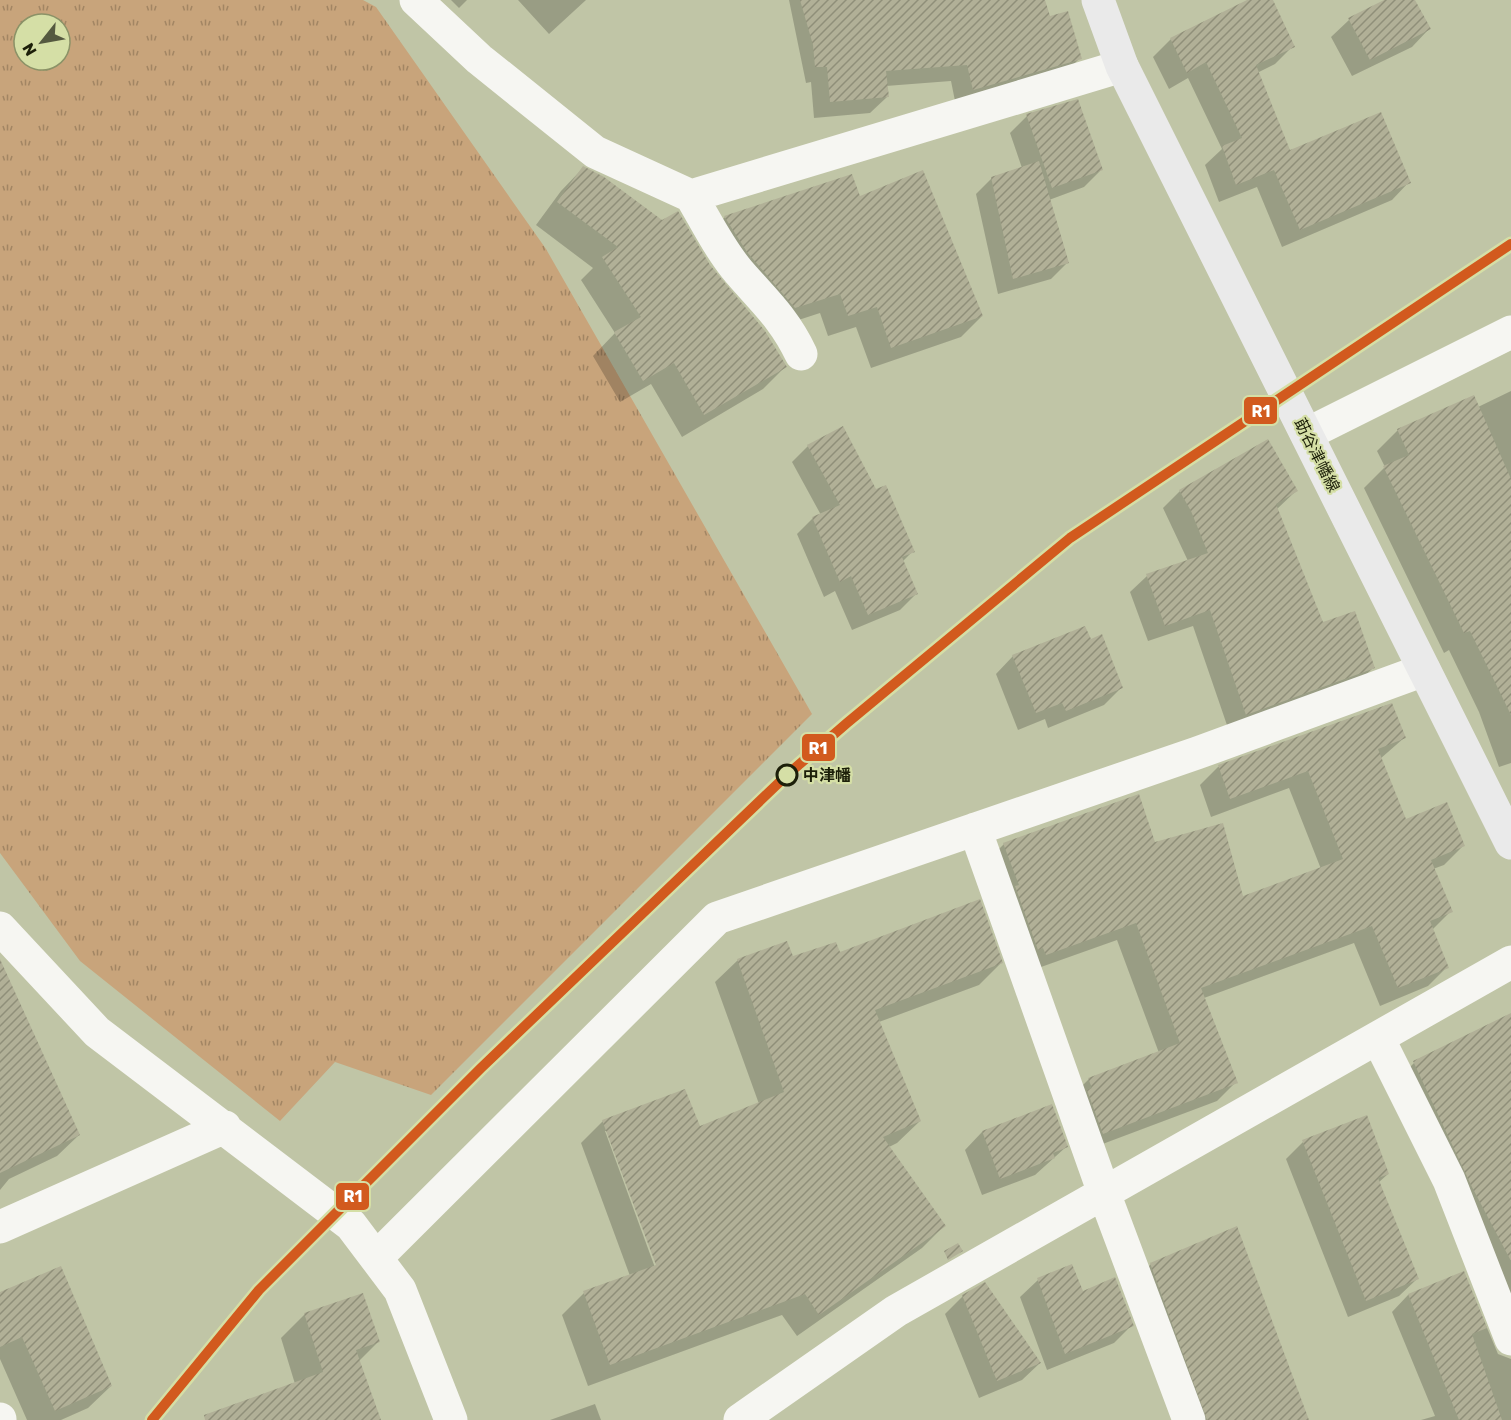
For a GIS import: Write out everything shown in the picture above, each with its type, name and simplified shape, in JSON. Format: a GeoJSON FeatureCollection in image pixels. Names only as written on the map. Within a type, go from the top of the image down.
{"type":"FeatureCollection","features":[{"type":"Feature","properties":{"kind":"main road","name":"莇谷津幡線"},"geometry":{"type":"LineString","coordinates":[[1098,0],[1122,66],[1511,843]]}},
{"type":"Feature","properties":{"kind":"street"},"geometry":{"type":"LineString","coordinates":[[416,0],[479,59],[596,152],[691,196],[738,270],[766,298],[790,332],[801,354]]}},
{"type":"Feature","properties":{"kind":"street"},"geometry":{"type":"LineString","coordinates":[[691,196],[1122,66]]}},
{"type":"Feature","properties":{"kind":"street"},"geometry":{"type":"LineString","coordinates":[[1307,434],[1511,332]]}},
{"type":"Feature","properties":{"kind":"street"},"geometry":{"type":"LineString","coordinates":[[376,1258],[717,918],[1197,753],[1424,670]]}},
{"type":"Feature","properties":{"kind":"street"},"geometry":{"type":"LineString","coordinates":[[975,830],[1104,1193],[1189,1420]]}},
{"type":"Feature","properties":{"kind":"street"},"geometry":{"type":"LineString","coordinates":[[0,928],[97,1032],[351,1225],[400,1290],[451,1420]]}},
{"type":"Feature","properties":{"kind":"street"},"geometry":{"type":"LineString","coordinates":[[740,1420],[896,1311],[1511,962]]}},
{"type":"Feature","properties":{"kind":"street"},"geometry":{"type":"LineString","coordinates":[[1378,1038],[1449,1180],[1511,1339]]}},
{"type":"Feature","properties":{"kind":"street"},"geometry":{"type":"LineString","coordinates":[[0,1227],[225,1127]]}},
{"type":"Feature","properties":{"kind":"green space"},"geometry":{"type":"Polygon","coordinates":[[[0,0],[363,0],[376,7],[546,249],[812,714],[431,1095],[335,1062],[280,1121],[80,961],[0,853],[0,0]]]}},
{"type":"Feature","properties":{"kind":"building"},"geometry":{"type":"Polygon","coordinates":[[[800,0],[1045,0],[1050,16],[1068,11],[1082,59],[973,90],[967,65],[886,71],[889,97],[830,102],[827,67],[815,67],[813,45],[800,0]]]}},
{"type":"Feature","properties":{"kind":"building"},"geometry":{"type":"Polygon","coordinates":[[[1247,0],[1273,0],[1295,47],[1256,65],[1290,150],[1381,112],[1411,183],[1300,230],[1274,170],[1236,185],[1222,146],[1242,138],[1206,62],[1187,73],[1170,38],[1247,0]]]}},
{"type":"Feature","properties":{"kind":"building"},"geometry":{"type":"Polygon","coordinates":[[[1384,0],[1415,0],[1431,29],[1370,60],[1348,18],[1384,0]]]}},
{"type":"Feature","properties":{"kind":"building"},"geometry":{"type":"Polygon","coordinates":[[[1078,99],[1103,170],[1052,188],[1026,114],[1078,99]]]}},
{"type":"Feature","properties":{"kind":"building"},"geometry":{"type":"Polygon","coordinates":[[[1039,161],[1069,263],[1013,279],[991,177],[1039,161]]]}},
{"type":"Feature","properties":{"kind":"building"},"geometry":{"type":"Polygon","coordinates":[[[583,166],[604,177],[662,220],[678,211],[710,265],[765,331],[787,367],[704,415],[674,363],[643,381],[614,332],[641,317],[602,257],[618,247],[557,202],[583,166]]]}},
{"type":"Feature","properties":{"kind":"building"},"geometry":{"type":"Polygon","coordinates":[[[923,170],[983,316],[891,348],[877,307],[848,316],[840,294],[795,308],[747,252],[724,216],[852,174],[860,196],[923,170]]]}},
{"type":"Feature","properties":{"kind":"building"},"geometry":{"type":"Polygon","coordinates":[[[1474,395],[1511,479],[1511,715],[1470,631],[1464,633],[1383,466],[1409,455],[1397,429],[1474,395]]]}},
{"type":"Feature","properties":{"kind":"building"},"geometry":{"type":"Polygon","coordinates":[[[843,426],[876,489],[886,485],[915,552],[902,557],[918,594],[868,615],[851,576],[840,582],[812,517],[840,505],[807,445],[843,426]]]}},
{"type":"Feature","properties":{"kind":"building"},"geometry":{"type":"Polygon","coordinates":[[[1268,439],[1298,491],[1276,504],[1323,622],[1355,611],[1375,668],[1246,715],[1210,610],[1165,626],[1146,574],[1208,553],[1191,511],[1179,490],[1268,439]]]}},
{"type":"Feature","properties":{"kind":"building"},"geometry":{"type":"Polygon","coordinates":[[[1085,626],[1091,639],[1102,634],[1123,688],[1066,711],[1062,703],[1036,713],[1012,655],[1085,626]]]}},
{"type":"Feature","properties":{"kind":"building"},"geometry":{"type":"Polygon","coordinates":[[[1392,703],[1406,738],[1378,749],[1406,819],[1447,802],[1465,846],[1431,860],[1453,912],[1430,921],[1449,968],[1398,988],[1372,926],[1201,988],[1238,1083],[1103,1134],[1087,1090],[1092,1088],[1088,1078],[1180,1043],[1136,923],[1046,955],[1043,948],[1038,950],[1015,886],[1019,885],[1003,843],[1139,794],[1155,842],[1223,823],[1243,896],[1343,859],[1308,771],[1230,799],[1218,765],[1392,703]]]}},
{"type":"Feature","properties":{"kind":"building"},"geometry":{"type":"Polygon","coordinates":[[[980,899],[1003,963],[875,1010],[921,1121],[883,1137],[946,1226],[819,1315],[805,1294],[610,1365],[583,1291],[656,1265],[602,1120],[685,1089],[700,1126],[784,1092],[737,959],[787,941],[793,956],[836,942],[840,952],[980,899]]]}},
{"type":"Feature","properties":{"kind":"building"},"geometry":{"type":"Polygon","coordinates":[[[0,959],[80,1135],[0,1173],[0,959]]]}},
{"type":"Feature","properties":{"kind":"building"},"geometry":{"type":"Polygon","coordinates":[[[1511,1013],[1511,1261],[1472,1187],[1413,1061],[1511,1013]]]}},
{"type":"Feature","properties":{"kind":"building"},"geometry":{"type":"Polygon","coordinates":[[[1052,1104],[1068,1147],[1053,1153],[1055,1158],[1000,1179],[982,1131],[1052,1104]]]}},
{"type":"Feature","properties":{"kind":"building"},"geometry":{"type":"Polygon","coordinates":[[[1367,1115],[1389,1174],[1378,1178],[1419,1279],[1366,1301],[1302,1140],[1367,1115]]]}},
{"type":"Feature","properties":{"kind":"building"},"geometry":{"type":"Polygon","coordinates":[[[1237,1226],[1309,1420],[1207,1420],[1150,1263],[1237,1226]]]}},
{"type":"Feature","properties":{"kind":"building"},"geometry":{"type":"Polygon","coordinates":[[[958,1243],[963,1251],[948,1260],[944,1251],[958,1243]]]}},
{"type":"Feature","properties":{"kind":"building"},"geometry":{"type":"Polygon","coordinates":[[[1072,1264],[1083,1291],[1115,1277],[1134,1326],[1065,1354],[1037,1278],[1072,1264]]]}},
{"type":"Feature","properties":{"kind":"building"},"geometry":{"type":"Polygon","coordinates":[[[61,1266],[112,1386],[55,1411],[22,1337],[0,1347],[0,1292],[61,1266]]]}},
{"type":"Feature","properties":{"kind":"building"},"geometry":{"type":"Polygon","coordinates":[[[1464,1271],[1487,1328],[1472,1334],[1502,1420],[1459,1420],[1408,1294],[1464,1271]]]}},
{"type":"Feature","properties":{"kind":"building"},"geometry":{"type":"Polygon","coordinates":[[[985,1282],[1041,1363],[997,1381],[962,1295],[985,1282]]]}},
{"type":"Feature","properties":{"kind":"building"},"geometry":{"type":"Polygon","coordinates":[[[363,1293],[380,1342],[356,1350],[381,1420],[205,1420],[204,1415],[323,1372],[304,1313],[363,1293]]]}},
{"type":"Feature","properties":{"kind":"transit line","name":"R1"},"geometry":{"type":"LineString","coordinates":[[152,1420],[259,1290],[481,1068],[787,775],[847,723],[1070,538],[1511,244]]}},
{"type":"Feature","properties":{"kind":"place","name":"中津幡"},"geometry":{"type":"Point","coordinates":[787,775]}}]}
